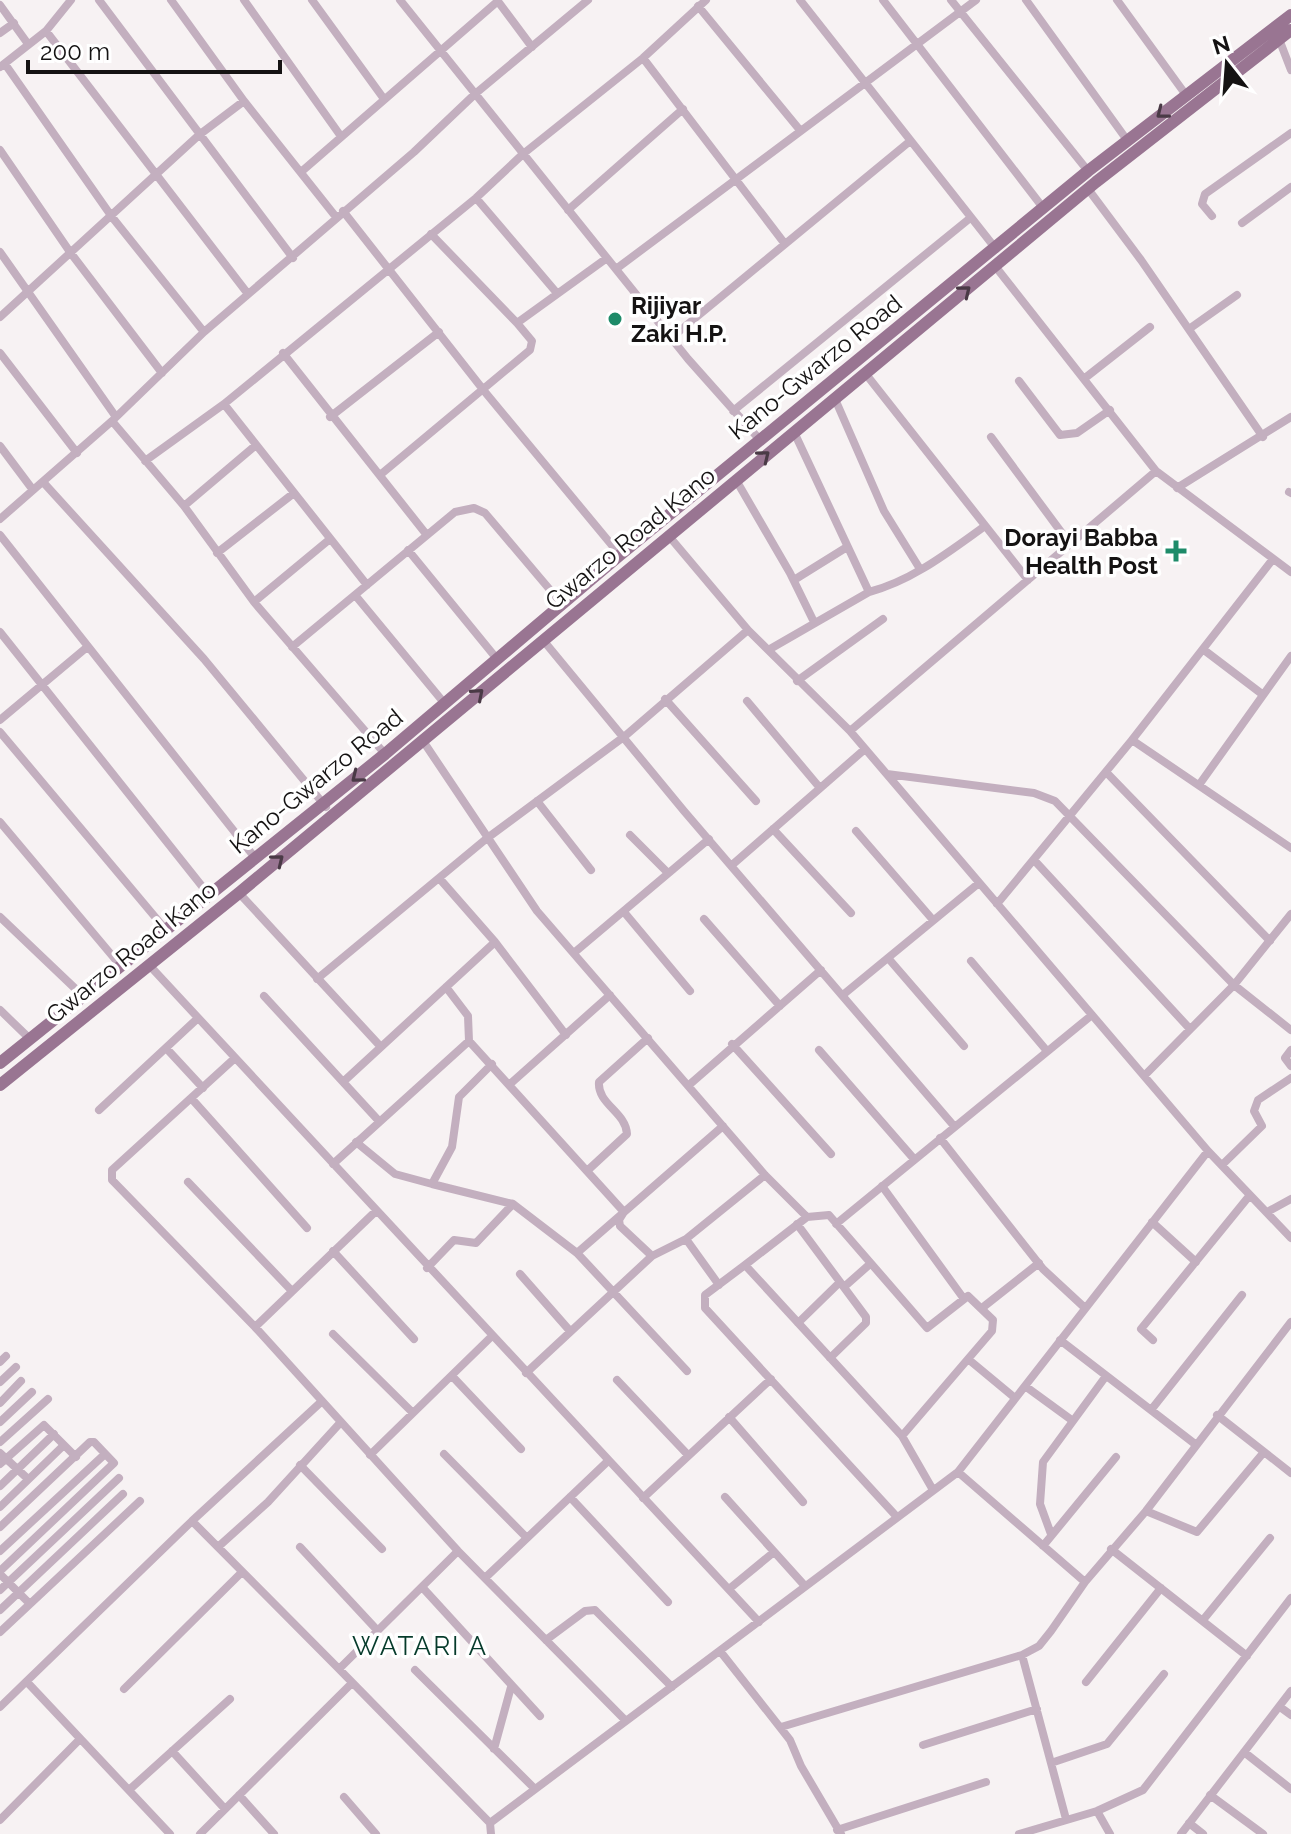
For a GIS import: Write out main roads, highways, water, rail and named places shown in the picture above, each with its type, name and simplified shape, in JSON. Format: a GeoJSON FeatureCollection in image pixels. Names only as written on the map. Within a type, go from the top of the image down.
{"type":"FeatureCollection","features":[{"type":"Feature","properties":{"kind":"main road","name":"Kano-Gwarzo Road"},"geometry":{"type":"LineString","coordinates":[[0,1063],[385,754],[760,440],[930,311],[996,249],[1088,171],[1291,15]]}},
{"type":"Feature","properties":{"kind":"main road","name":"Gwarzo Road Kano"},"geometry":{"type":"LineString","coordinates":[[0,1085],[239,893],[835,399],[930,311],[995,266],[1291,30]]}},
{"type":"Feature","properties":{"kind":"place","name":"Rijiyar Zaki H.P."},"geometry":{"type":"Point","coordinates":[615,319]}},
{"type":"Feature","properties":{"kind":"place","name":"Dorayi Babba Health Post"},"geometry":{"type":"Point","coordinates":[1176,551]}},
{"type":"Feature","properties":{"kind":"district","name":"WATARI A"},"geometry":{"type":"Point","coordinates":[420,1646]}}]}
